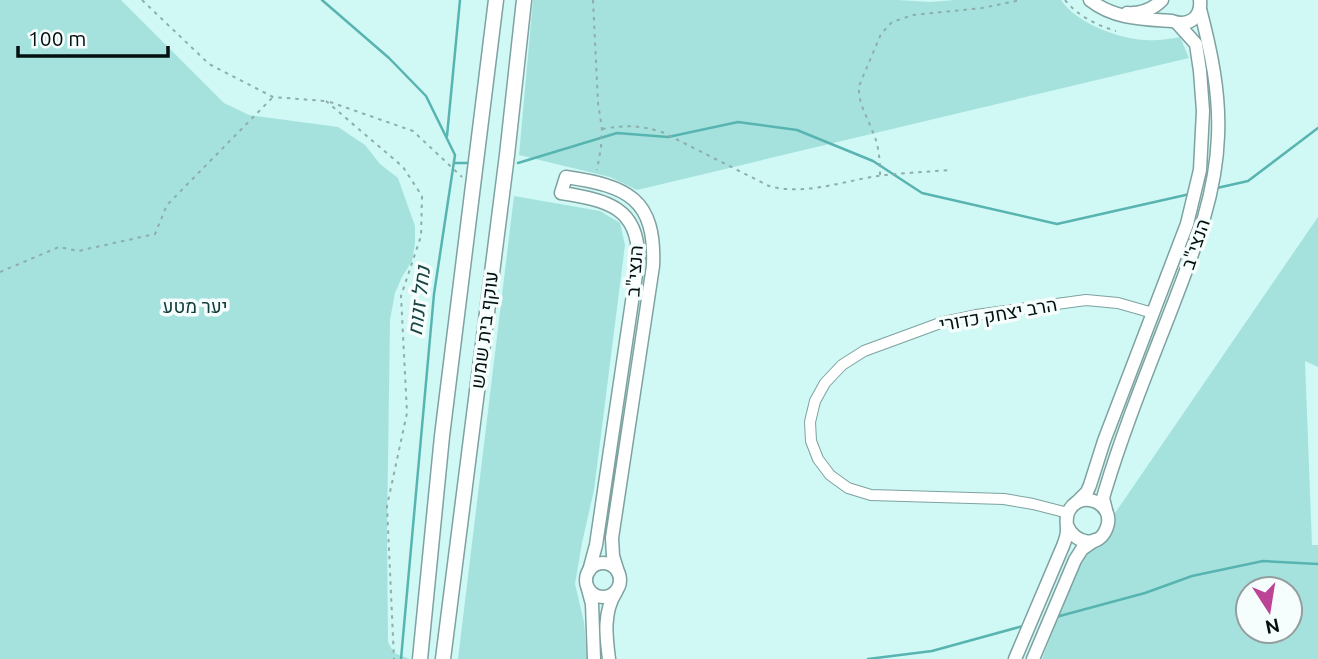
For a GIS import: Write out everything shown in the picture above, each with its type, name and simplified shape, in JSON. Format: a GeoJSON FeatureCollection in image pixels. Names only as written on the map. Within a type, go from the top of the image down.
{"type":"FeatureCollection","features":[{"type":"Feature","properties":{"kind":"main road","name":"עוקף בית שמש"},"geometry":{"type":"LineString","coordinates":[[420,659],[442,436],[496,0]]}},
{"type":"Feature","properties":{"kind":"main road","name":"עוקף בית שמש"},"geometry":{"type":"LineString","coordinates":[[443,659],[524,0]]}},
{"type":"Feature","properties":{"kind":"street"},"geometry":{"type":"LineString","coordinates":[[1090,0],[1129,18],[1175,23],[1191,21],[1198,15],[1200,5]]}},
{"type":"Feature","properties":{"kind":"street"},"geometry":{"type":"LineString","coordinates":[[1110,11],[1141,12],[1153,8],[1162,0]]}},
{"type":"Feature","properties":{"kind":"street","name":"הנצי\"ב"},"geometry":{"type":"LineString","coordinates":[[1077,502],[1090,485],[1104,441],[1190,215],[1196,188],[1202,150],[1202,91],[1196,44],[1163,11],[1162,0]]}},
{"type":"Feature","properties":{"kind":"street","name":"הנצי\"ב"},"geometry":{"type":"LineString","coordinates":[[1106,509],[1103,498],[1118,447],[1195,247],[1211,194],[1217,146],[1217,96],[1212,56],[1200,5]]}},
{"type":"Feature","properties":{"kind":"street","name":"הנצי\"ב"},"geometry":{"type":"LineString","coordinates":[[589,571],[596,545],[639,247],[634,226],[621,211],[601,201],[561,193],[566,177],[595,182],[621,191],[641,206],[652,231],[653,266],[612,538],[613,556],[618,572]]}},
{"type":"Feature","properties":{"kind":"street","name":"הרב יצחק כדורי"},"geometry":{"type":"LineString","coordinates":[[1067,519],[1032,504],[1004,499],[871,495],[848,488],[830,475],[818,459],[811,441],[810,422],[815,401],[825,383],[842,365],[864,351],[948,321],[1086,300],[1118,303],[1153,313]]}},
{"type":"Feature","properties":{"kind":"street"},"geometry":{"type":"LineString","coordinates":[[1015,659],[1063,546],[1072,506],[1086,499],[1093,500],[1106,509],[1107,529],[1082,550],[1075,560],[1033,659]]}},
{"type":"Feature","properties":{"kind":"street"},"geometry":{"type":"LineString","coordinates":[[1067,519],[1071,534],[1079,540],[1095,540]]}},
{"type":"Feature","properties":{"kind":"street"},"geometry":{"type":"LineString","coordinates":[[594,659],[592,604],[586,581],[589,571],[597,564],[605,563],[618,572],[620,582],[607,616],[609,659]]}},
{"type":"Feature","properties":{"kind":"street"},"geometry":{"type":"LineString","coordinates":[[588,589],[601,597],[616,592]]}},
{"type":"Feature","properties":{"kind":"path"},"geometry":{"type":"LineString","coordinates":[[142,0],[209,64],[273,97],[326,101],[413,131],[473,188]]}},
{"type":"Feature","properties":{"kind":"path"},"geometry":{"type":"LineString","coordinates":[[593,0],[598,103],[602,129],[595,182]]}},
{"type":"Feature","properties":{"kind":"path"},"geometry":{"type":"LineString","coordinates":[[880,176],[877,143],[865,116],[859,86],[881,34],[892,22],[913,15],[982,8],[1021,0]]}},
{"type":"Feature","properties":{"kind":"path"},"geometry":{"type":"LineString","coordinates":[[1065,0],[1086,18],[1116,31]]}},
{"type":"Feature","properties":{"kind":"path"},"geometry":{"type":"LineString","coordinates":[[0,272],[59,247],[78,251],[155,234],[167,205],[273,97]]}},
{"type":"Feature","properties":{"kind":"path"},"geometry":{"type":"LineString","coordinates":[[326,101],[403,167],[422,196],[421,236],[401,296],[407,413],[387,506],[394,659]]}},
{"type":"Feature","properties":{"kind":"path"},"geometry":{"type":"LineString","coordinates":[[602,129],[628,125],[662,132],[769,186],[783,190],[800,190],[880,176],[949,170]]}},
{"type":"Feature","properties":{"kind":"green space","name":"יער מטע"},"geometry":{"type":"Polygon","coordinates":[[[0,0],[121,0],[224,103],[249,115],[338,127],[365,145],[380,164],[398,178],[415,226],[415,243],[412,261],[395,293],[390,320],[388,642],[394,653],[410,659],[0,659],[0,0]]]}},
{"type":"Feature","properties":{"kind":"green space"},"geometry":{"type":"Polygon","coordinates":[[[533,0],[1061,0],[1087,22],[1123,37],[1159,40],[1180,37],[1189,58],[637,190],[610,177],[519,155],[533,0]]]}},
{"type":"Feature","properties":{"kind":"green space"},"geometry":{"type":"Polygon","coordinates":[[[514,196],[600,211],[620,223],[625,245],[594,490],[575,584],[584,622],[587,659],[458,659],[514,196]]]}},
{"type":"Feature","properties":{"kind":"green space"},"geometry":{"type":"Polygon","coordinates":[[[1318,217],[1318,367],[1305,361],[1312,545],[1318,545],[1318,659],[1042,659],[1080,560],[1107,538],[1113,516],[1318,217]]]}},
{"type":"Feature","properties":{"kind":"waterway","name":"נחל זנוח"},"geometry":{"type":"LineString","coordinates":[[322,0],[389,58],[426,96],[455,155],[434,294],[401,659]]}},
{"type":"Feature","properties":{"kind":"waterway"},"geometry":{"type":"LineString","coordinates":[[447,136],[460,0]]}},
{"type":"Feature","properties":{"kind":"waterway"},"geometry":{"type":"LineString","coordinates":[[518,163],[617,133],[668,137],[738,122],[797,130],[873,161],[922,193],[1057,224],[1190,194]]}},
{"type":"Feature","properties":{"kind":"waterway"},"geometry":{"type":"LineString","coordinates":[[1217,188],[1248,181],[1318,128]]}},
{"type":"Feature","properties":{"kind":"waterway"},"geometry":{"type":"LineString","coordinates":[[454,163],[468,163]]}},
{"type":"Feature","properties":{"kind":"waterway"},"geometry":{"type":"LineString","coordinates":[[1056,617],[1145,593],[1192,576],[1263,561],[1318,564]]}},
{"type":"Feature","properties":{"kind":"waterway"},"geometry":{"type":"LineString","coordinates":[[868,659],[932,651],[1023,626]]}}]}
